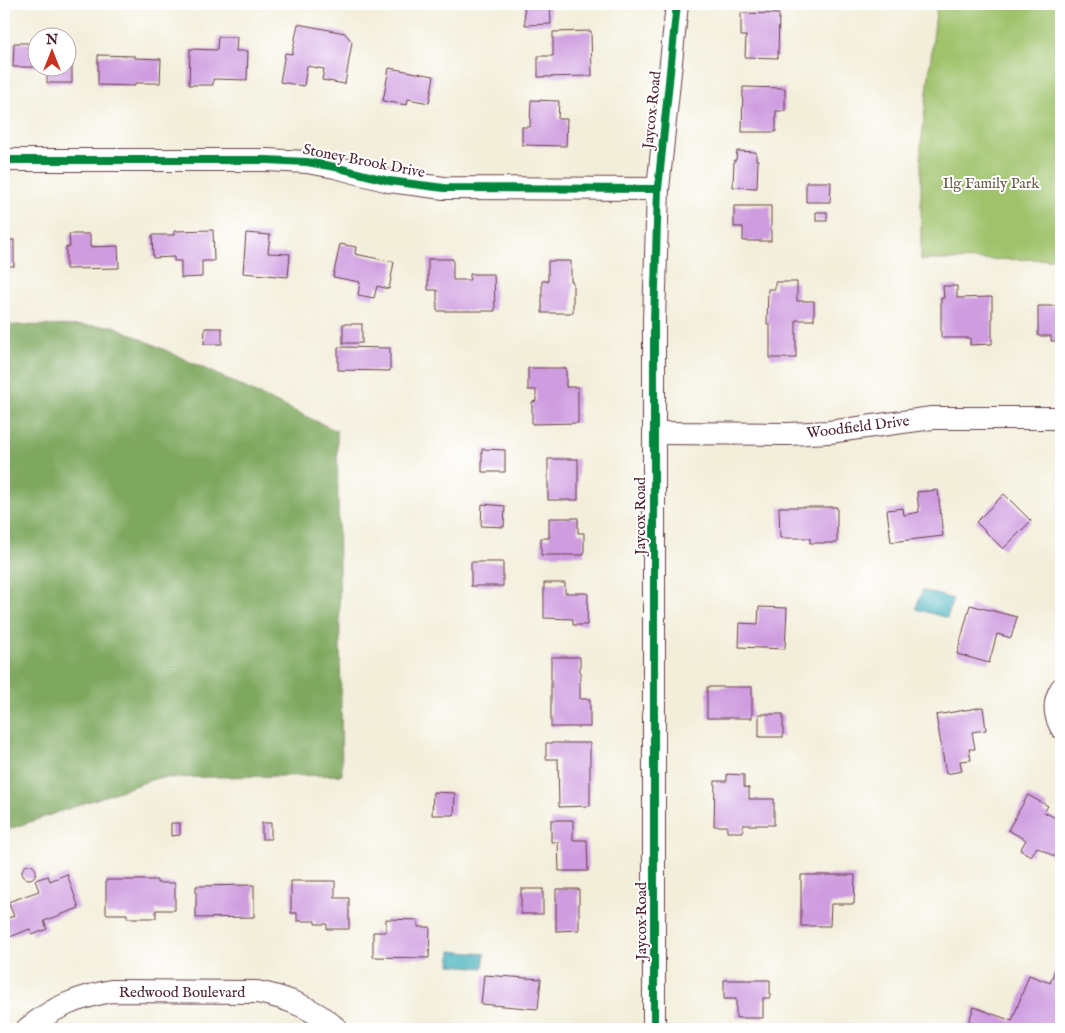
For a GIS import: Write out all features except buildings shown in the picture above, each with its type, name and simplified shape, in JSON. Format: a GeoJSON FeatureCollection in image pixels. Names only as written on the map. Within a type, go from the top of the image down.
{"type":"FeatureCollection","features":[{"type":"Feature","properties":{"kind":"street","name":"Jaycox Road"},"geometry":{"type":"LineString","coordinates":[[654,1029],[654,321],[658,189],[677,4]]}},
{"type":"Feature","properties":{"kind":"street","name":"Stoney Brook Drive"},"geometry":{"type":"LineString","coordinates":[[4,160],[266,160],[308,162],[389,181],[444,188],[658,189]]}},
{"type":"Feature","properties":{"kind":"street","name":"Woodfield Drive"},"geometry":{"type":"LineString","coordinates":[[654,433],[799,434],[829,432],[932,418],[1061,418]]}},
{"type":"Feature","properties":{"kind":"street"},"geometry":{"type":"LineString","coordinates":[[1061,689],[1055,706],[1061,727]]}},
{"type":"Feature","properties":{"kind":"street","name":"Redwood Boulevard"},"geometry":{"type":"LineString","coordinates":[[27,1029],[43,1016],[64,1004],[110,991],[243,991],[281,997],[303,1006],[324,1018],[337,1029]]}},
{"type":"Feature","properties":{"kind":"green space","name":"Ilg Family Park"},"geometry":{"type":"Polygon","coordinates":[[[937,4],[1061,4],[1061,259],[921,260],[921,145],[937,4]]]}},
{"type":"Feature","properties":{"kind":"green space"},"geometry":{"type":"Polygon","coordinates":[[[4,325],[114,326],[337,431],[342,775],[157,778],[4,831],[4,325]]]}},
{"type":"Feature","properties":{"kind":"water"},"geometry":{"type":"Polygon","coordinates":[[[922,590],[953,599],[947,618],[916,609],[922,590]]]}},
{"type":"Feature","properties":{"kind":"water"},"geometry":{"type":"Polygon","coordinates":[[[451,951],[485,954],[483,968],[450,965],[451,951]]]}},
{"type":"Feature","properties":{"kind":"cycle path"},"geometry":{"type":"LineString","coordinates":[[654,1029],[654,321],[658,189],[677,4]]}},
{"type":"Feature","properties":{"kind":"cycle path"},"geometry":{"type":"LineString","coordinates":[[4,160],[266,160],[307,162],[389,181],[444,188],[658,189]]}}]}
